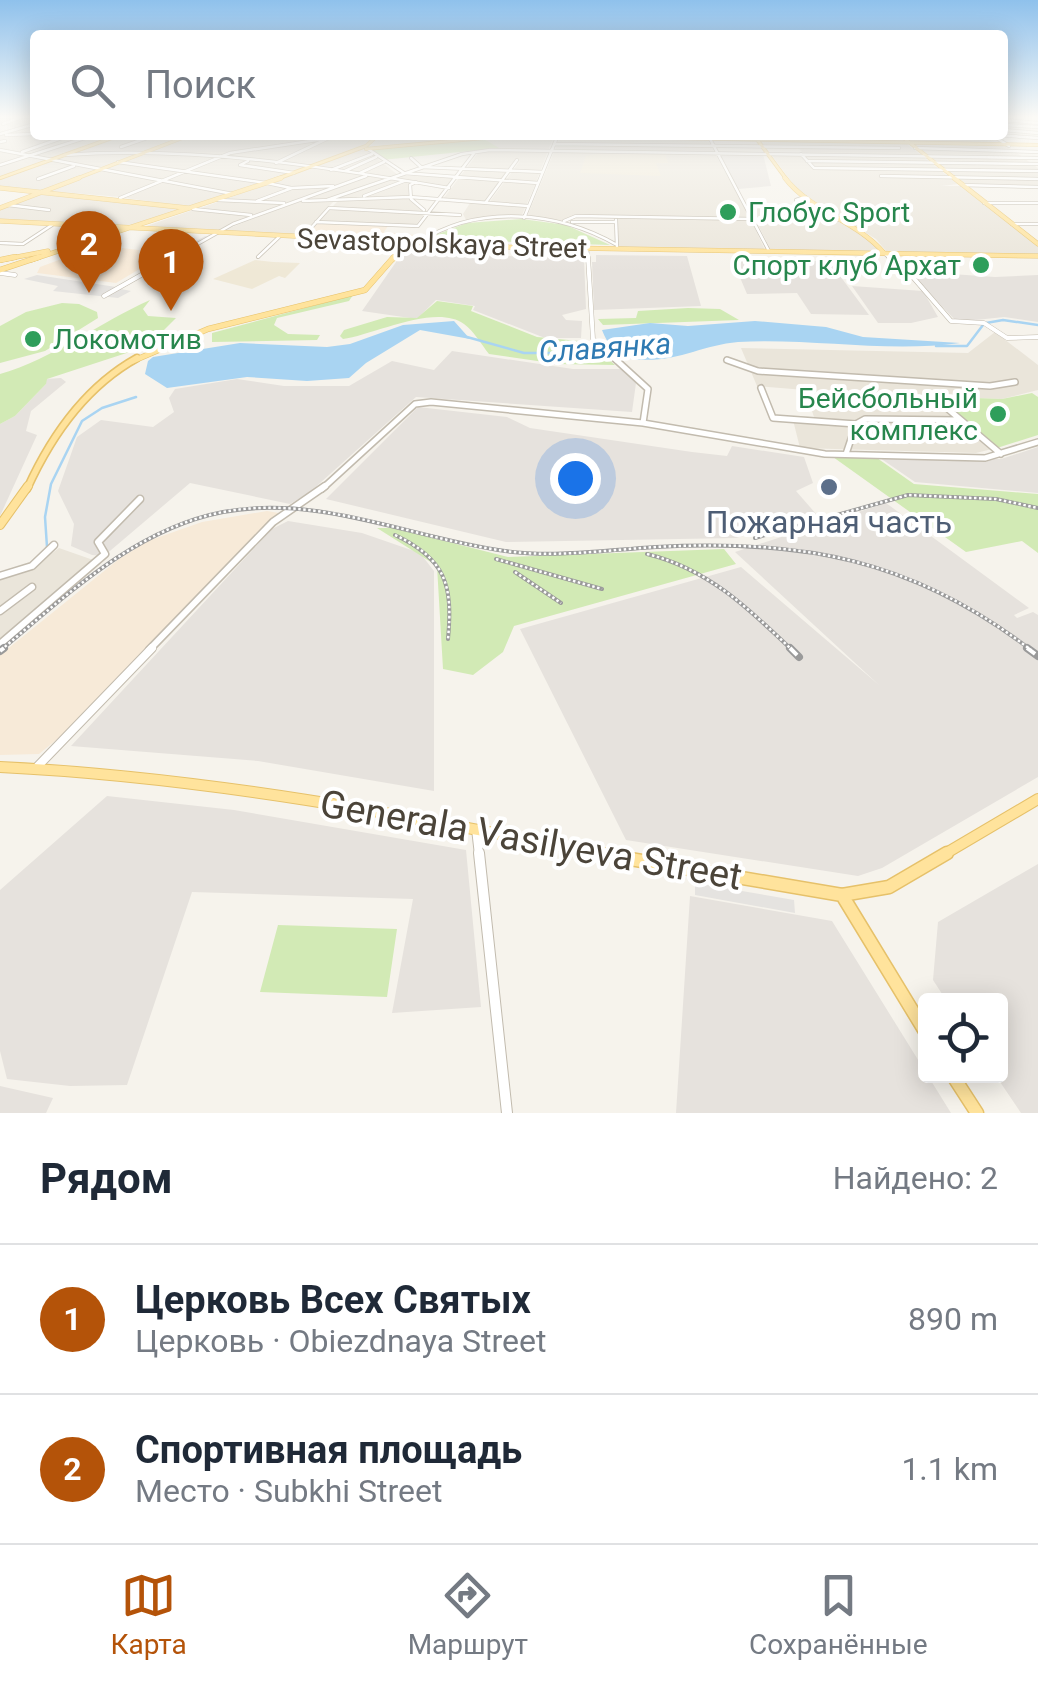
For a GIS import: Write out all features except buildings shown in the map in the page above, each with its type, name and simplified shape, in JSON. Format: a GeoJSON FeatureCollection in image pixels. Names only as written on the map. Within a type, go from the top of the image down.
{"type":"FeatureCollection","features":[{"type":"Feature","properties":{"kind":"main road"},"geometry":{"type":"LineString","coordinates":[[1,178],[29,168]]}},
{"type":"Feature","properties":{"kind":"main road"},"geometry":{"type":"LineString","coordinates":[[0,208],[102,168]]}},
{"type":"Feature","properties":{"kind":"main road"},"geometry":{"type":"LineString","coordinates":[[0,260],[82,245],[310,168]]}},
{"type":"Feature","properties":{"kind":"main road"},"geometry":{"type":"LineString","coordinates":[[779,168],[805,197],[873,240],[884,253]]}},
{"type":"Feature","properties":{"kind":"main road"},"geometry":{"type":"LineString","coordinates":[[940,168],[1038,244]]}},
{"type":"Feature","properties":{"kind":"main road"},"geometry":{"type":"LineString","coordinates":[[0,188],[192,208]]}},
{"type":"Feature","properties":{"kind":"main road","name":"Sevastopolskaya Street"},"geometry":{"type":"LineString","coordinates":[[0,222],[425,244],[1038,256]]}},
{"type":"Feature","properties":{"kind":"main road"},"geometry":{"type":"LineString","coordinates":[[397,243],[402,249]]}},
{"type":"Feature","properties":{"kind":"main road"},"geometry":{"type":"LineString","coordinates":[[0,525],[12,516],[55,433],[120,367],[194,335],[365,290],[375,284],[402,249],[425,244]]}},
{"type":"Feature","properties":{"kind":"main road"},"geometry":{"type":"LineString","coordinates":[[0,271],[58,250]]}},
{"type":"Feature","properties":{"kind":"main road"},"geometry":{"type":"LineString","coordinates":[[0,260],[12,264],[0,271]]}},
{"type":"Feature","properties":{"kind":"main road","name":"Generala Vasilyeva Street"},"geometry":{"type":"LineString","coordinates":[[0,767],[37,767],[238,788],[842,895],[889,887],[1038,799]]}},
{"type":"Feature","properties":{"kind":"main road"},"geometry":{"type":"LineString","coordinates":[[842,895],[918,1020]]}},
{"type":"Feature","properties":{"kind":"main road"},"geometry":{"type":"LineString","coordinates":[[958,1083],[977,1113]]}},
{"type":"Feature","properties":{"kind":"street"},"geometry":{"type":"LineString","coordinates":[[38,178],[69,168]]}},
{"type":"Feature","properties":{"kind":"street"},"geometry":{"type":"LineString","coordinates":[[86,168],[234,194]]}},
{"type":"Feature","properties":{"kind":"street"},"geometry":{"type":"LineString","coordinates":[[157,168],[292,188],[338,186]]}},
{"type":"Feature","properties":{"kind":"street"},"geometry":{"type":"LineString","coordinates":[[120,198],[194,168]]}},
{"type":"Feature","properties":{"kind":"street"},"geometry":{"type":"LineString","coordinates":[[260,168],[294,173]]}},
{"type":"Feature","properties":{"kind":"street"},"geometry":{"type":"LineString","coordinates":[[310,168],[449,188]]}},
{"type":"Feature","properties":{"kind":"street"},"geometry":{"type":"LineString","coordinates":[[330,170],[334,168]]}},
{"type":"Feature","properties":{"kind":"street"},"geometry":{"type":"LineString","coordinates":[[344,172],[349,168]]}},
{"type":"Feature","properties":{"kind":"street"},"geometry":{"type":"LineString","coordinates":[[359,174],[372,168]]}},
{"type":"Feature","properties":{"kind":"street"},"geometry":{"type":"LineString","coordinates":[[396,168],[404,172],[538,182]]}},
{"type":"Feature","properties":{"kind":"street"},"geometry":{"type":"LineString","coordinates":[[327,200],[418,168]]}},
{"type":"Feature","properties":{"kind":"street"},"geometry":{"type":"LineString","coordinates":[[316,222],[418,226],[464,168],[543,172]]}},
{"type":"Feature","properties":{"kind":"street"},"geometry":{"type":"LineString","coordinates":[[524,218],[545,168]]}},
{"type":"Feature","properties":{"kind":"street"},"geometry":{"type":"LineString","coordinates":[[724,168],[769,252]]}},
{"type":"Feature","properties":{"kind":"street"},"geometry":{"type":"LineString","coordinates":[[814,168],[1008,168]]}},
{"type":"Feature","properties":{"kind":"street"},"geometry":{"type":"LineString","coordinates":[[485,203],[510,170]]}},
{"type":"Feature","properties":{"kind":"street"},"geometry":{"type":"LineString","coordinates":[[104,296],[213,234],[369,175]]}},
{"type":"Feature","properties":{"kind":"street"},"geometry":{"type":"LineString","coordinates":[[881,176],[1038,179]]}},
{"type":"Feature","properties":{"kind":"street"},"geometry":{"type":"LineString","coordinates":[[356,198],[405,180]]}},
{"type":"Feature","properties":{"kind":"street"},"geometry":{"type":"LineString","coordinates":[[416,182],[410,185],[410,197],[427,212]]}},
{"type":"Feature","properties":{"kind":"street"},"geometry":{"type":"LineString","coordinates":[[962,185],[1038,187]]}},
{"type":"Feature","properties":{"kind":"street"},"geometry":{"type":"LineString","coordinates":[[257,201],[292,188]]}},
{"type":"Feature","properties":{"kind":"street"},"geometry":{"type":"LineString","coordinates":[[297,201],[410,197],[528,206]]}},
{"type":"Feature","properties":{"kind":"street"},"geometry":{"type":"LineString","coordinates":[[805,197],[796,200],[802,220],[841,220]]}},
{"type":"Feature","properties":{"kind":"street"},"geometry":{"type":"LineString","coordinates":[[218,200],[291,204]]}},
{"type":"Feature","properties":{"kind":"street"},"geometry":{"type":"LineString","coordinates":[[302,238],[337,200]]}},
{"type":"Feature","properties":{"kind":"street"},"geometry":{"type":"LineString","coordinates":[[460,224],[460,215],[470,202]]}},
{"type":"Feature","properties":{"kind":"street"},"geometry":{"type":"LineString","coordinates":[[984,202],[1038,204]]}},
{"type":"Feature","properties":{"kind":"street"},"geometry":{"type":"LineString","coordinates":[[8,206],[49,210]]}},
{"type":"Feature","properties":{"kind":"street"},"geometry":{"type":"LineString","coordinates":[[192,208],[258,216]]}},
{"type":"Feature","properties":{"kind":"street"},"geometry":{"type":"LineString","coordinates":[[330,208],[460,215]]}},
{"type":"Feature","properties":{"kind":"street"},"geometry":{"type":"LineString","coordinates":[[425,244],[420,242],[426,236],[460,224],[524,218],[565,222],[753,219]]}},
{"type":"Feature","properties":{"kind":"street"},"geometry":{"type":"LineString","coordinates":[[616,219],[617,247]]}},
{"type":"Feature","properties":{"kind":"street"},"geometry":{"type":"LineString","coordinates":[[565,222],[594,231],[617,247]]}},
{"type":"Feature","properties":{"kind":"street"},"geometry":{"type":"LineString","coordinates":[[0,242],[22,244],[52,224]]}},
{"type":"Feature","properties":{"kind":"street"},"geometry":{"type":"LineString","coordinates":[[1012,224],[1038,224]]}},
{"type":"Feature","properties":{"kind":"street"},"geometry":{"type":"LineString","coordinates":[[258,257],[279,236]]}},
{"type":"Feature","properties":{"kind":"street"},"geometry":{"type":"LineString","coordinates":[[587,248],[593,339],[648,389],[643,423]]}},
{"type":"Feature","properties":{"kind":"street"},"geometry":{"type":"LineString","coordinates":[[884,253],[910,275],[951,321],[984,323],[1007,338],[1038,337]]}},
{"type":"Feature","properties":{"kind":"street"},"geometry":{"type":"LineString","coordinates":[[0,271],[15,275]]}},
{"type":"Feature","properties":{"kind":"street"},"geometry":{"type":"LineString","coordinates":[[727,360],[758,371],[990,386],[1015,382]]}},
{"type":"Feature","properties":{"kind":"street"},"geometry":{"type":"LineString","coordinates":[[761,388],[773,418],[856,424],[865,418],[959,420]]}},
{"type":"Feature","properties":{"kind":"street"},"geometry":{"type":"LineString","coordinates":[[935,398],[1002,454]]}},
{"type":"Feature","properties":{"kind":"street"},"geometry":{"type":"LineString","coordinates":[[37,767],[273,522],[318,492],[415,404],[432,402],[643,423],[797,450],[846,454],[984,458],[1038,442]]}},
{"type":"Feature","properties":{"kind":"street"},"geometry":{"type":"LineString","coordinates":[[846,454],[856,424]]}},
{"type":"Feature","properties":{"kind":"street"},"geometry":{"type":"LineString","coordinates":[[0,644],[105,554],[98,542],[140,499]]}},
{"type":"Feature","properties":{"kind":"street"},"geometry":{"type":"LineString","coordinates":[[0,574],[32,566],[54,545]]}},
{"type":"Feature","properties":{"kind":"street"},"geometry":{"type":"LineString","coordinates":[[0,574],[17,567]]}},
{"type":"Feature","properties":{"kind":"street"},"geometry":{"type":"LineString","coordinates":[[0,611],[32,588]]}},
{"type":"Feature","properties":{"kind":"street"},"geometry":{"type":"LineString","coordinates":[[476,828],[507,1113]]}},
{"type":"Feature","properties":{"kind":"shaded area"},"geometry":{"type":"Polygon","coordinates":[[[0,168],[303,168],[192,207],[125,198],[145,189],[121,197],[0,187],[0,168]]]}},
{"type":"Feature","properties":{"kind":"shaded area"},"geometry":{"type":"Polygon","coordinates":[[[311,168],[389,168],[398,175],[454,178],[446,187],[414,181],[408,186],[409,198],[425,213],[415,226],[318,221],[339,200],[336,199],[300,236],[220,232],[300,200],[257,215],[201,208],[311,168]]]}},
{"type":"Feature","properties":{"kind":"shaded area"},"geometry":{"type":"Polygon","coordinates":[[[467,168],[509,168],[484,202],[443,199],[467,168]]]}},
{"type":"Feature","properties":{"kind":"shaded area"},"geometry":{"type":"Polygon","coordinates":[[[515,168],[541,168],[536,182],[506,180],[515,168]]]}},
{"type":"Feature","properties":{"kind":"shaded area"},"geometry":{"type":"Polygon","coordinates":[[[547,168],[723,168],[750,218],[578,215],[560,221],[527,217],[547,168]]]}},
{"type":"Feature","properties":{"kind":"shaded area"},"geometry":{"type":"Polygon","coordinates":[[[582,168],[658,168],[661,176],[580,173],[582,168]]]}},
{"type":"Feature","properties":{"kind":"shaded area"},"geometry":{"type":"Polygon","coordinates":[[[727,168],[766,168],[771,186],[738,189],[727,168]]]}},
{"type":"Feature","properties":{"kind":"shaded area"},"geometry":{"type":"Polygon","coordinates":[[[781,168],[937,168],[958,184],[941,186],[960,186],[1038,247],[1038,255],[887,252],[876,239],[798,191],[781,168]]]}},
{"type":"Feature","properties":{"kind":"shaded area"},"geometry":{"type":"Polygon","coordinates":[[[944,168],[1038,168],[1038,186],[964,184],[944,168]]]}},
{"type":"Feature","properties":{"kind":"shaded area"},"geometry":{"type":"Polygon","coordinates":[[[505,181],[536,183],[521,217],[467,222],[463,214],[470,203],[488,204],[505,181]]]}},
{"type":"Feature","properties":{"kind":"shaded area"},"geometry":{"type":"Polygon","coordinates":[[[39,194],[188,209],[135,228],[0,220],[0,210],[39,194]]]}},
{"type":"Feature","properties":{"kind":"shaded area"},"geometry":{"type":"Polygon","coordinates":[[[800,200],[871,240],[880,251],[771,250],[747,204],[793,207],[799,220],[820,221],[805,219],[800,200]]]}},
{"type":"Feature","properties":{"kind":"shaded area"},"geometry":{"type":"Polygon","coordinates":[[[193,210],[251,216],[214,232],[141,228],[193,210]]]}},
{"type":"Feature","properties":{"kind":"shaded area"},"geometry":{"type":"Polygon","coordinates":[[[617,218],[751,220],[765,250],[619,247],[617,218]]]}},
{"type":"Feature","properties":{"kind":"shaded area"},"geometry":{"type":"Polygon","coordinates":[[[318,223],[388,226],[384,232],[425,236],[417,241],[308,234],[318,223]]]}},
{"type":"Feature","properties":{"kind":"shaded area"},"geometry":{"type":"Polygon","coordinates":[[[205,236],[211,237],[121,289],[131,291],[118,298],[53,291],[58,286],[24,279],[37,275],[116,287],[205,236]]]}},
{"type":"Feature","properties":{"kind":"shaded area"},"geometry":{"type":"Polygon","coordinates":[[[99,245],[154,252],[158,258],[116,283],[37,273],[40,267],[99,245]]]}},
{"type":"Feature","properties":{"kind":"shaded area"},"geometry":{"type":"Polygon","coordinates":[[[403,252],[584,259],[586,309],[562,315],[566,320],[582,321],[581,338],[545,338],[473,310],[475,306],[436,300],[417,319],[362,311],[403,252]]]}},
{"type":"Feature","properties":{"kind":"shaded area"},"geometry":{"type":"Polygon","coordinates":[[[596,255],[687,256],[701,306],[594,310],[592,262],[596,262],[596,255]]]}},
{"type":"Feature","properties":{"kind":"shaded area"},"geometry":{"type":"Polygon","coordinates":[[[255,260],[300,263],[285,278],[279,276],[252,289],[213,279],[255,260]]]}},
{"type":"Feature","properties":{"kind":"shaded area"},"geometry":{"type":"Polygon","coordinates":[[[733,261],[829,261],[869,315],[811,314],[797,293],[747,294],[733,261]]]}},
{"type":"Feature","properties":{"kind":"shaded area"},"geometry":{"type":"Polygon","coordinates":[[[908,271],[995,277],[1038,275],[1038,322],[1004,317],[957,322],[908,271]]]}},
{"type":"Feature","properties":{"kind":"shaded area"},"geometry":{"type":"Polygon","coordinates":[[[852,286],[923,291],[938,317],[911,323],[878,323],[852,286]]]}},
{"type":"Feature","properties":{"kind":"shaded area"},"geometry":{"type":"Polygon","coordinates":[[[995,332],[1038,365],[1038,390],[1002,399],[930,396],[992,449],[976,453],[800,448],[792,416],[814,417],[805,390],[757,386],[741,348],[968,353],[995,332]]]}},
{"type":"Feature","properties":{"kind":"shaded area"},"geometry":{"type":"Polygon","coordinates":[[[452,351],[573,369],[621,369],[636,383],[632,412],[416,397],[310,492],[290,504],[190,483],[104,556],[71,546],[74,524],[58,491],[77,437],[101,420],[153,427],[174,412],[169,398],[175,389],[237,379],[284,386],[349,386],[392,361],[434,370],[452,351]]]}},
{"type":"Feature","properties":{"kind":"shaded area"},"geometry":{"type":"Polygon","coordinates":[[[61,378],[66,382],[31,411],[26,431],[37,435],[0,516],[0,424],[15,416],[46,384],[46,379],[61,378]]]}},
{"type":"Feature","properties":{"kind":"shaded area"},"geometry":{"type":"Polygon","coordinates":[[[418,407],[507,417],[530,428],[692,452],[727,456],[732,446],[804,457],[813,483],[796,491],[817,515],[736,538],[506,542],[326,499],[418,407]]]}},
{"type":"Feature","properties":{"kind":"shaded area"},"geometry":{"type":"Polygon","coordinates":[[[1038,447],[1038,493],[915,482],[880,458],[1001,459],[1038,447]]]}},
{"type":"Feature","properties":{"kind":"shaded area"},"geometry":{"type":"Polygon","coordinates":[[[886,503],[1029,608],[1014,615],[1017,618],[1033,612],[1038,615],[1038,777],[882,868],[858,876],[626,840],[520,629],[741,567],[879,685],[735,552],[886,503]]]}},
{"type":"Feature","properties":{"kind":"shaded area"},"geometry":{"type":"Polygon","coordinates":[[[267,511],[279,513],[61,736],[39,754],[0,755],[0,655],[119,559],[148,541],[202,522],[267,511]]]}},
{"type":"Feature","properties":{"kind":"shaded area"},"geometry":{"type":"Polygon","coordinates":[[[288,521],[362,533],[420,553],[434,571],[434,791],[258,761],[71,746],[272,529],[288,521]]]}},
{"type":"Feature","properties":{"kind":"shaded area"},"geometry":{"type":"Polygon","coordinates":[[[59,548],[96,561],[0,642],[0,577],[32,568],[59,548]]]}},
{"type":"Feature","properties":{"kind":"shaded area"},"geometry":{"type":"Polygon","coordinates":[[[107,796],[234,810],[466,850],[481,1007],[392,1013],[413,899],[192,892],[127,1085],[70,1086],[7,1079],[0,1051],[0,890],[107,796]]]}},
{"type":"Feature","properties":{"kind":"shaded area"},"geometry":{"type":"Polygon","coordinates":[[[1038,864],[1038,1113],[1021,1113],[1001,1083],[1008,1083],[1008,993],[941,993],[933,980],[938,922],[1038,864]]]}},
{"type":"Feature","properties":{"kind":"shaded area"},"geometry":{"type":"Polygon","coordinates":[[[695,883],[794,900],[795,913],[695,895],[695,883]]]}},
{"type":"Feature","properties":{"kind":"shaded area"},"geometry":{"type":"Polygon","coordinates":[[[690,896],[832,921],[918,1060],[918,1083],[932,1083],[951,1113],[676,1113],[690,896]]]}},
{"type":"Feature","properties":{"kind":"shaded area"},"geometry":{"type":"Polygon","coordinates":[[[0,1086],[53,1098],[46,1113],[0,1113],[0,1086]]]}},
{"type":"Feature","properties":{"kind":"green space"},"geometry":{"type":"Polygon","coordinates":[[[522,219],[566,225],[610,245],[425,239],[467,223],[522,219]]]}},
{"type":"Feature","properties":{"kind":"green space"},"geometry":{"type":"Polygon","coordinates":[[[353,295],[349,301],[277,318],[274,325],[288,334],[320,335],[317,340],[212,342],[212,333],[353,295]]]}},
{"type":"Feature","properties":{"kind":"green space"},"geometry":{"type":"Polygon","coordinates":[[[150,300],[143,309],[148,316],[176,318],[148,346],[47,379],[15,416],[0,424],[0,374],[39,359],[150,300]]]}},
{"type":"Feature","properties":{"kind":"green space"},"geometry":{"type":"Polygon","coordinates":[[[437,301],[473,306],[471,311],[537,337],[589,342],[615,365],[558,364],[489,354],[464,324],[452,318],[421,318],[343,339],[340,336],[344,330],[387,317],[417,318],[437,301]]]}},
{"type":"Feature","properties":{"kind":"green space","name":"Локомотив"},"geometry":{"type":"Polygon","coordinates":[[[62,303],[79,304],[97,312],[98,318],[45,351],[0,363],[0,326],[26,312],[62,303]]]}},
{"type":"Feature","properties":{"kind":"green space"},"geometry":{"type":"Polygon","coordinates":[[[720,309],[739,320],[603,325],[598,319],[636,318],[638,311],[720,309]]]}},
{"type":"Feature","properties":{"kind":"green space","name":"Бейсбольный комплекс"},"geometry":{"type":"Polygon","coordinates":[[[1032,393],[1038,397],[1038,435],[997,448],[947,405],[948,397],[1002,399],[1032,393]]]}},
{"type":"Feature","properties":{"kind":"green space"},"geometry":{"type":"Polygon","coordinates":[[[833,457],[877,458],[914,484],[1038,494],[1038,553],[1022,541],[966,552],[833,457]]]}},
{"type":"Feature","properties":{"kind":"green space"},"geometry":{"type":"Polygon","coordinates":[[[377,528],[393,528],[508,557],[724,549],[736,564],[514,626],[503,652],[473,675],[443,669],[437,566],[377,528]]]}},
{"type":"Feature","properties":{"kind":"green space"},"geometry":{"type":"Polygon","coordinates":[[[278,925],[397,929],[387,997],[260,992],[278,925]]]}},
{"type":"Feature","properties":{"kind":"water"},"geometry":{"type":"Polygon","coordinates":[[[454,321],[470,339],[420,330],[349,378],[307,381],[247,377],[167,388],[145,374],[153,357],[240,343],[327,347],[350,344],[403,325],[454,321]]]}},
{"type":"Feature","properties":{"kind":"water"},"geometry":{"type":"Polygon","coordinates":[[[755,321],[826,327],[863,337],[960,343],[905,346],[738,342],[648,360],[617,353],[602,330],[650,323],[688,326],[755,321]]]}},
{"type":"Feature","properties":{"kind":"waterway","name":"Славянка"},"geometry":{"type":"LineString","coordinates":[[986,323],[1003,320],[1038,325]]}},
{"type":"Feature","properties":{"kind":"waterway","name":"Славянка"},"geometry":{"type":"LineString","coordinates":[[936,346],[967,346],[983,325]]}},
{"type":"Feature","properties":{"kind":"waterway","name":"Славянка"},"geometry":{"type":"LineString","coordinates":[[467,337],[524,353],[621,353]]}},
{"type":"Feature","properties":{"kind":"waterway","name":"Славянка"},"geometry":{"type":"LineString","coordinates":[[47,547],[45,517],[51,484],[82,421],[102,408],[136,397]]}},
{"type":"Feature","properties":{"kind":"railway"},"geometry":{"type":"LineString","coordinates":[[755,538],[908,495],[996,499],[1038,508]]}},
{"type":"Feature","properties":{"kind":"railway"},"geometry":{"type":"LineString","coordinates":[[1,650],[104,567],[160,533],[223,512],[259,508],[330,513],[470,545],[524,553],[709,545],[808,552],[854,561],[943,594],[1031,650]]}},
{"type":"Feature","properties":{"kind":"railway"},"geometry":{"type":"LineString","coordinates":[[395,535],[436,564],[447,589],[448,639]]}},
{"type":"Feature","properties":{"kind":"railway"},"geometry":{"type":"LineString","coordinates":[[647,554],[708,580],[743,605],[792,650]]}},
{"type":"Feature","properties":{"kind":"railway"},"geometry":{"type":"LineString","coordinates":[[496,559],[602,589]]}},
{"type":"Feature","properties":{"kind":"railway"},"geometry":{"type":"LineString","coordinates":[[515,572],[561,603]]}},
{"type":"Feature","properties":{"kind":"railway"},"geometry":{"type":"LineString","coordinates":[[0,651],[4,648]]}},
{"type":"Feature","properties":{"kind":"railway"},"geometry":{"type":"LineString","coordinates":[[1027,648],[1038,656]]}},
{"type":"Feature","properties":{"kind":"railway"},"geometry":{"type":"LineString","coordinates":[[792,650],[799,657]]}},
{"type":"Feature","properties":{"kind":"place","name":"Глобус Sport"},"geometry":{"type":"Point","coordinates":[728,212]}},
{"type":"Feature","properties":{"kind":"place","name":"Спорт клуб Архат"},"geometry":{"type":"Point","coordinates":[981,265]}},
{"type":"Feature","properties":{"kind":"place","name":"Спортивная площадь"},"geometry":{"type":"Point","coordinates":[89,293]}},
{"type":"Feature","properties":{"kind":"place","name":"Церковь Всех Святых"},"geometry":{"type":"Point","coordinates":[171,311]}},
{"type":"Feature","properties":{"kind":"place","name":"Локомотив"},"geometry":{"type":"Point","coordinates":[33,339]}},
{"type":"Feature","properties":{"kind":"place","name":"Бейсбольный комплекс"},"geometry":{"type":"Point","coordinates":[998,414]}},
{"type":"Feature","properties":{"kind":"place","name":"Пожарная часть"},"geometry":{"type":"Point","coordinates":[829,487]}}]}
